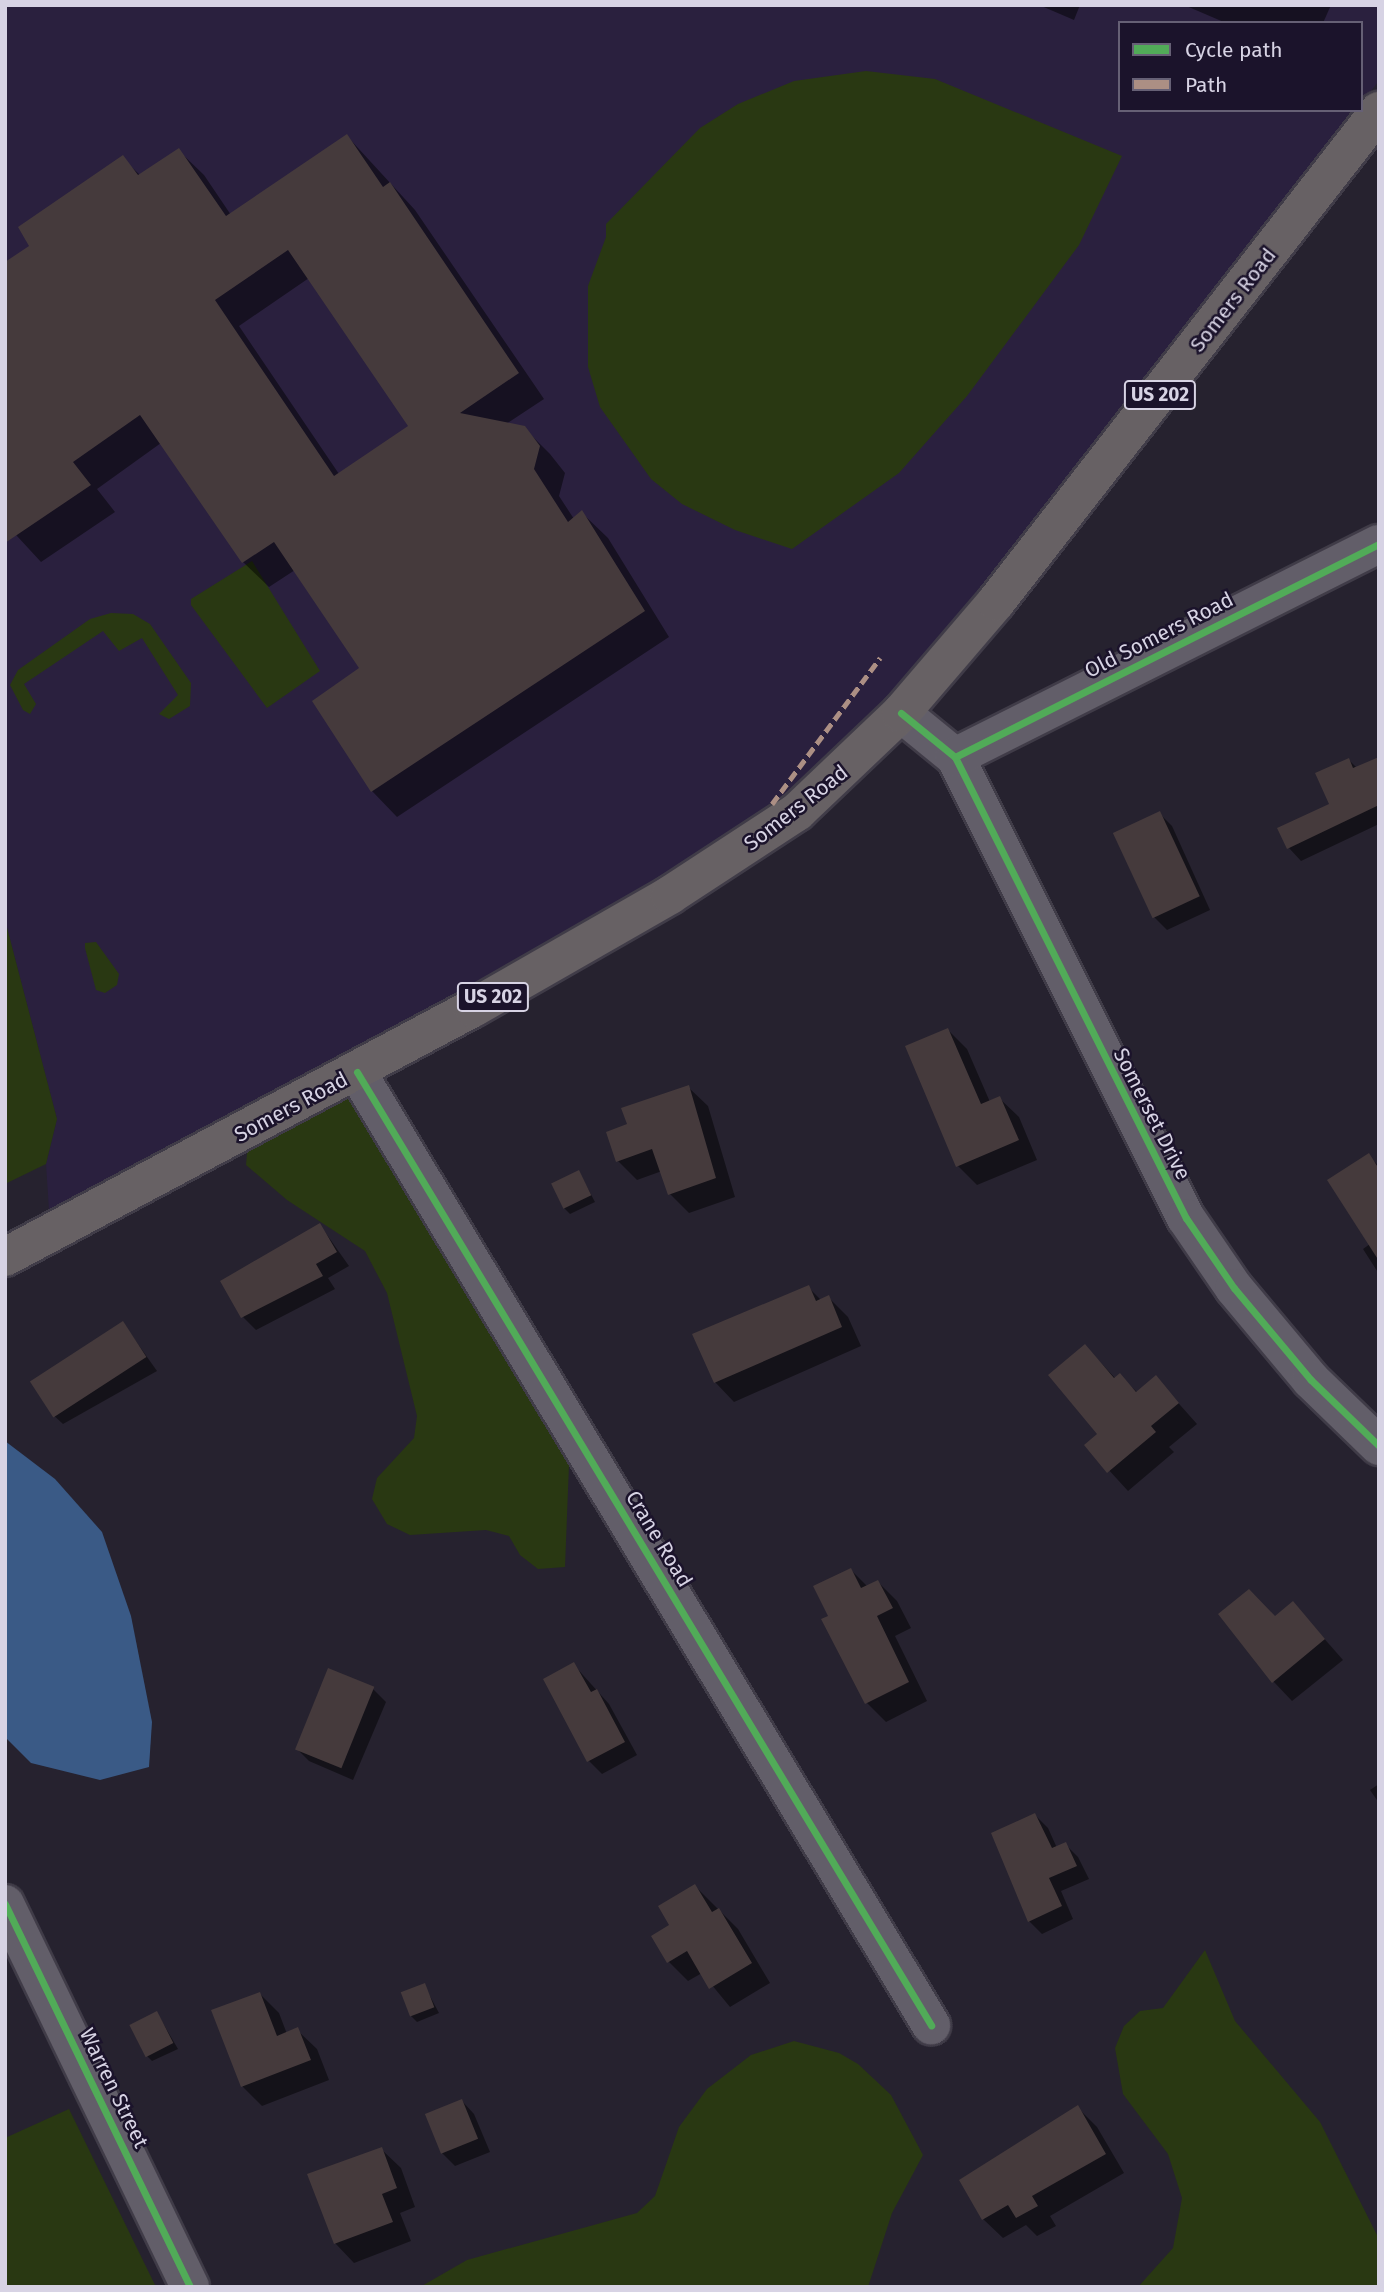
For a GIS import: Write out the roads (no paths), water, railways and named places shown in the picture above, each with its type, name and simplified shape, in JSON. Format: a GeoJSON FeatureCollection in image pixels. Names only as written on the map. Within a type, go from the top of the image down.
{"type":"FeatureCollection","features":[{"type":"Feature","properties":{"kind":"main road","name":"Somers Road"},"geometry":{"type":"LineString","coordinates":[[5,1257],[358,1072],[742,851],[797,812],[901,713],[1068,514],[1379,111]]}},
{"type":"Feature","properties":{"kind":"street","name":"Old Somers Road"},"geometry":{"type":"LineString","coordinates":[[955,757],[1379,544]]}},
{"type":"Feature","properties":{"kind":"street"},"geometry":{"type":"LineString","coordinates":[[901,713],[955,757]]}},
{"type":"Feature","properties":{"kind":"street","name":"Somerset Drive"},"geometry":{"type":"LineString","coordinates":[[955,757],[1186,1218],[1234,1287],[1311,1380],[1379,1446]]}},
{"type":"Feature","properties":{"kind":"street","name":"Crane Road"},"geometry":{"type":"LineString","coordinates":[[358,1072],[931,2025]]}},
{"type":"Feature","properties":{"kind":"street","name":"Warren Street"},"geometry":{"type":"LineString","coordinates":[[5,1904],[190,2287]]}},
{"type":"Feature","properties":{"kind":"water"},"geometry":{"type":"Polygon","coordinates":[[[5,1441],[55,1479],[102,1532],[131,1616],[152,1722],[149,1767],[100,1780],[31,1763],[5,1737],[5,1441]]]}}]}
